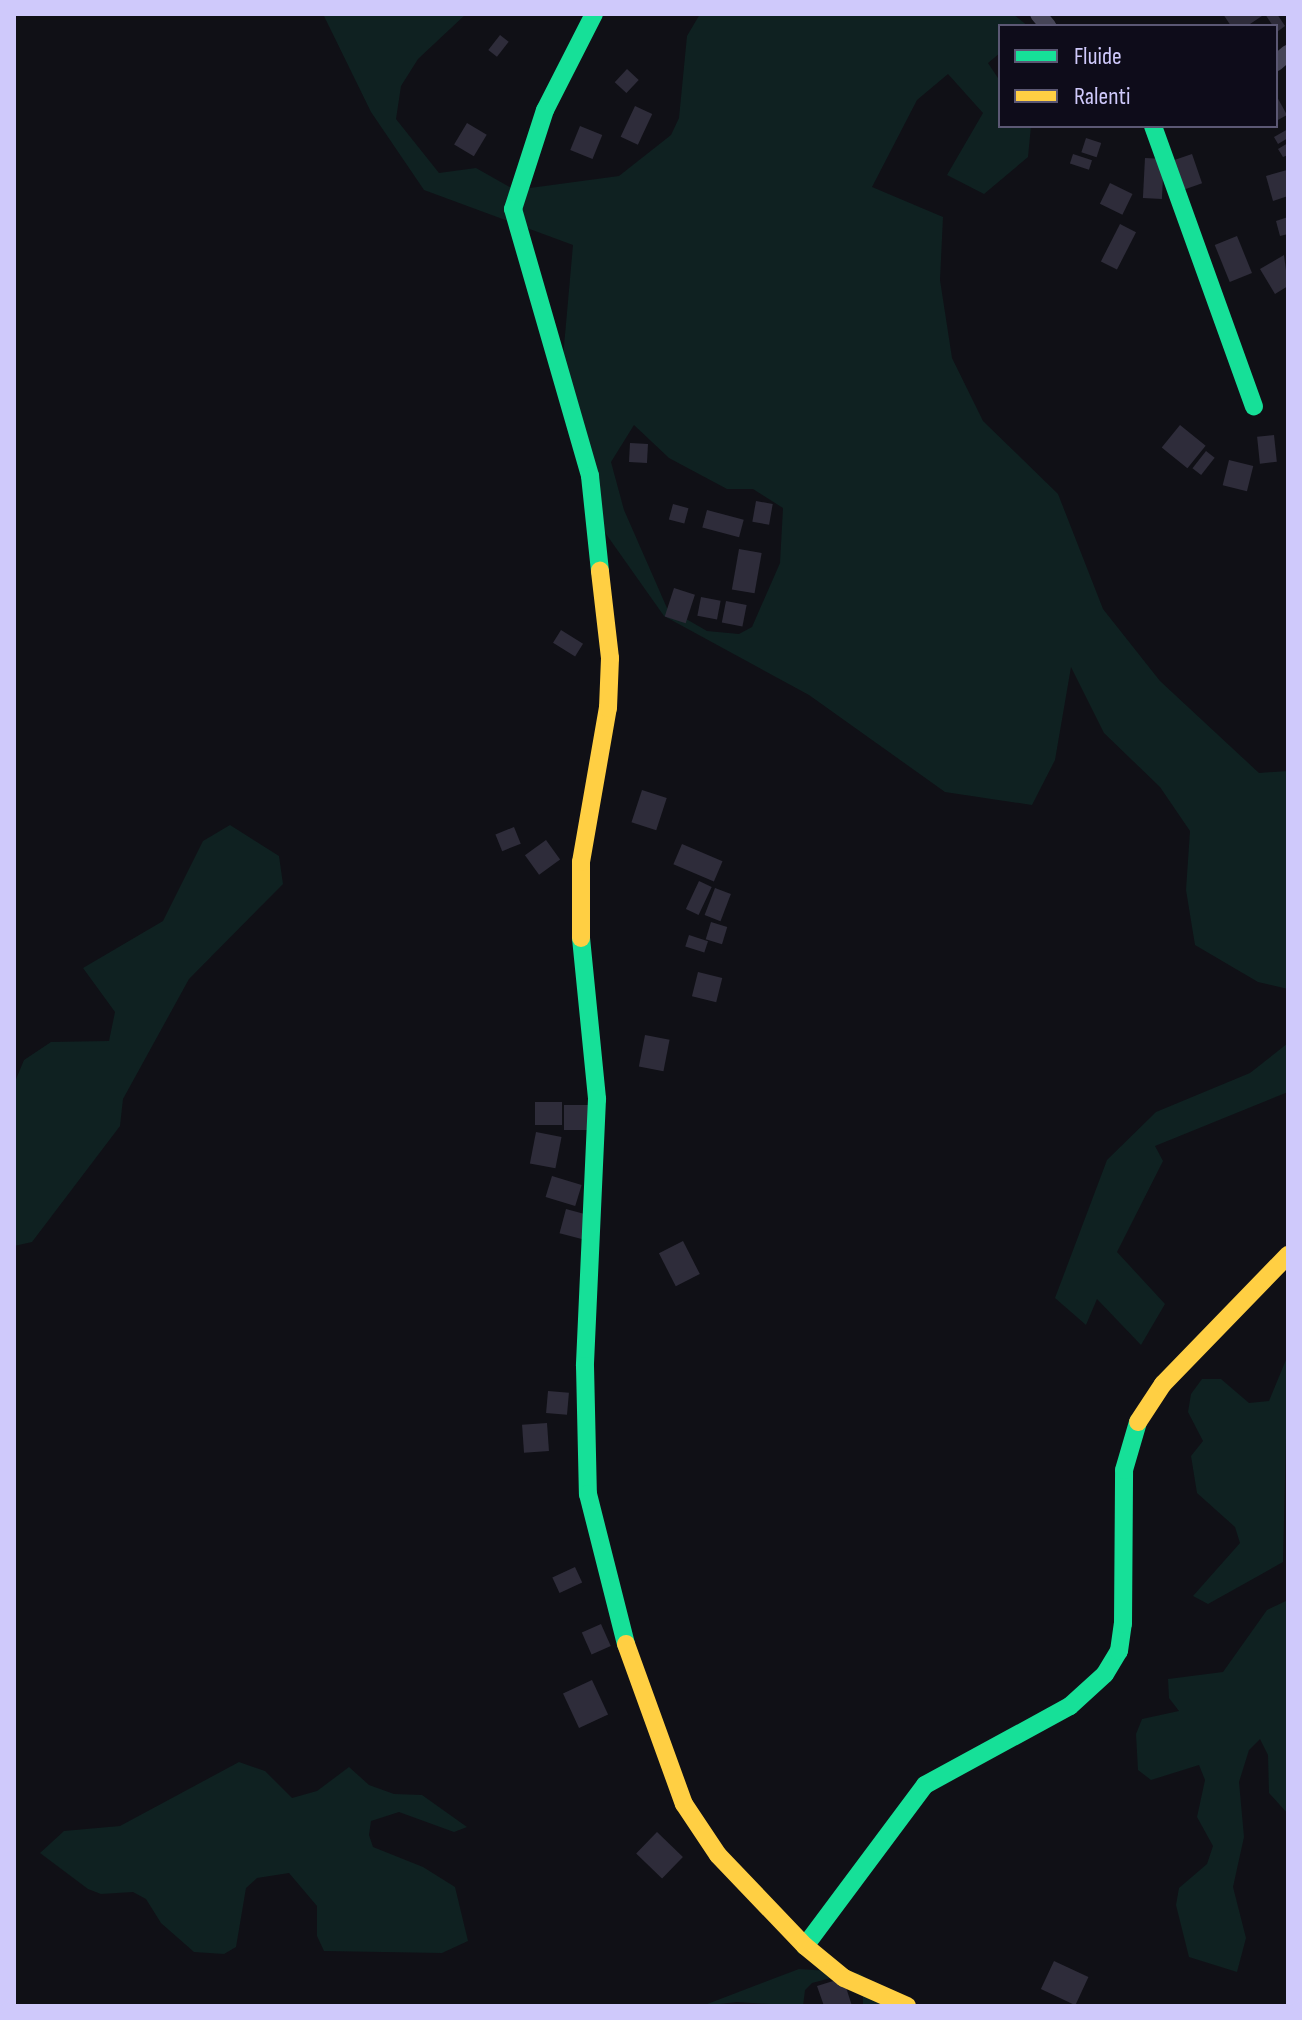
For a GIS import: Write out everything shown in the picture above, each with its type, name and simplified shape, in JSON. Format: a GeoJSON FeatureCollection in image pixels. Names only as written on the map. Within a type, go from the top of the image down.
{"type":"FeatureCollection","features":[{"type":"Feature","properties":{"kind":"street"},"geometry":{"type":"LineString","coordinates":[[594,14],[545,110],[513,209],[590,476],[610,658],[608,708],[581,862],[581,934],[597,1099],[585,1366],[588,1494],[613,1607],[684,1804],[718,1855],[805,1946],[844,1978],[907,2006]]}},
{"type":"Feature","properties":{"kind":"street"},"geometry":{"type":"LineString","coordinates":[[1154,128],[1254,406]]}},
{"type":"Feature","properties":{"kind":"street"},"geometry":{"type":"LineString","coordinates":[[805,1946],[925,1785],[1070,1706],[1105,1674],[1119,1651],[1123,1624],[1124,1470],[1138,1421],[1163,1384],[1238,1301],[1288,1255]]}},
{"type":"Feature","properties":{"kind":"shaded area"},"geometry":{"type":"Polygon","coordinates":[[[323,14],[466,14],[418,59],[401,86],[396,119],[439,173],[476,168],[515,190],[619,176],[671,135],[679,118],[687,36],[700,14],[1013,14],[1026,24],[998,24],[998,55],[988,63],[998,78],[998,128],[1031,128],[1028,157],[984,194],[947,175],[983,113],[948,74],[917,100],[872,187],[943,217],[940,280],[952,358],[983,421],[1058,494],[1103,609],[1160,681],[1259,773],[1288,771],[1288,989],[1258,982],[1195,945],[1186,890],[1190,831],[1160,787],[1104,733],[1071,667],[1055,760],[1032,805],[945,792],[809,695],[664,616],[594,517],[561,380],[573,245],[424,190],[371,112],[323,14]],[[634,425],[611,462],[624,510],[667,608],[707,631],[739,634],[752,627],[780,563],[783,508],[753,489],[727,489],[669,458],[634,425]]]}},
{"type":"Feature","properties":{"kind":"shaded area"},"geometry":{"type":"Polygon","coordinates":[[[230,825],[279,856],[283,884],[189,979],[123,1099],[120,1126],[32,1242],[14,1246],[14,1084],[24,1060],[51,1042],[109,1041],[115,1012],[83,968],[163,921],[203,841],[230,825]]]}},
{"type":"Feature","properties":{"kind":"shaded area"},"geometry":{"type":"Polygon","coordinates":[[[1288,1043],[1288,1092],[1155,1146],[1163,1161],[1117,1252],[1165,1304],[1141,1345],[1097,1299],[1086,1325],[1055,1298],[1107,1160],[1156,1112],[1250,1073],[1288,1043]]]}},
{"type":"Feature","properties":{"kind":"shaded area"},"geometry":{"type":"Polygon","coordinates":[[[1288,1355],[1283,1562],[1208,1604],[1193,1596],[1240,1543],[1235,1527],[1197,1493],[1191,1456],[1203,1441],[1188,1412],[1191,1394],[1202,1379],[1221,1379],[1249,1403],[1269,1401],[1288,1355]]]}},
{"type":"Feature","properties":{"kind":"shaded area"},"geometry":{"type":"Polygon","coordinates":[[[1288,1600],[1288,1814],[1269,1793],[1268,1755],[1260,1739],[1249,1750],[1239,1782],[1244,1837],[1233,1887],[1246,1938],[1237,1972],[1189,1957],[1176,1905],[1179,1888],[1207,1864],[1213,1846],[1197,1817],[1205,1780],[1199,1765],[1151,1780],[1138,1770],[1136,1734],[1142,1719],[1179,1711],[1169,1698],[1168,1679],[1223,1672],[1267,1610],[1288,1600]]]}},
{"type":"Feature","properties":{"kind":"shaded area"},"geometry":{"type":"Polygon","coordinates":[[[239,1762],[265,1771],[292,1798],[317,1791],[349,1767],[369,1785],[394,1794],[422,1795],[467,1827],[454,1832],[399,1812],[371,1821],[369,1835],[373,1847],[423,1867],[455,1887],[468,1941],[442,1953],[324,1951],[317,1936],[317,1906],[289,1873],[257,1878],[246,1888],[236,1947],[224,1954],[194,1952],[161,1923],[146,1899],[133,1892],[101,1894],[88,1889],[40,1853],[64,1831],[120,1826],[239,1762]]]}},
{"type":"Feature","properties":{"kind":"shaded area"},"geometry":{"type":"Polygon","coordinates":[[[799,1969],[859,1973],[903,2006],[863,2006],[863,1991],[846,1974],[812,1983],[805,1990],[803,2006],[737,2002],[702,2006],[799,1969]]]}},
{"type":"Feature","properties":{"kind":"building"},"geometry":{"type":"Polygon","coordinates":[[[1223,14],[1265,14],[1250,24],[1230,24],[1223,14]]]}},
{"type":"Feature","properties":{"kind":"building"},"geometry":{"type":"Polygon","coordinates":[[[1265,14],[1277,14],[1285,26],[1278,31],[1278,24],[1272,24],[1265,14]]]}},
{"type":"Feature","properties":{"kind":"building"},"geometry":{"type":"Polygon","coordinates":[[[500,35],[509,42],[497,57],[488,50],[500,35]]]}},
{"type":"Feature","properties":{"kind":"building"},"geometry":{"type":"Polygon","coordinates":[[[627,69],[639,80],[626,93],[615,82],[627,69]]]}},
{"type":"Feature","properties":{"kind":"building"},"geometry":{"type":"Polygon","coordinates":[[[1278,99],[1287,115],[1278,120],[1278,99]]]}},
{"type":"Feature","properties":{"kind":"building"},"geometry":{"type":"Polygon","coordinates":[[[635,106],[652,114],[638,145],[621,137],[635,106]]]}},
{"type":"Feature","properties":{"kind":"building"},"geometry":{"type":"Polygon","coordinates":[[[467,123],[487,135],[474,156],[454,144],[467,123]]]}},
{"type":"Feature","properties":{"kind":"building"},"geometry":{"type":"Polygon","coordinates":[[[580,126],[602,135],[593,159],[570,150],[580,126]]]}},
{"type":"Feature","properties":{"kind":"building"},"geometry":{"type":"Polygon","coordinates":[[[1288,129],[1288,138],[1278,144],[1274,137],[1288,129]]]}},
{"type":"Feature","properties":{"kind":"building"},"geometry":{"type":"Polygon","coordinates":[[[1086,138],[1101,143],[1097,157],[1081,152],[1086,138]]]}},
{"type":"Feature","properties":{"kind":"building"},"geometry":{"type":"Polygon","coordinates":[[[1288,143],[1288,155],[1283,157],[1278,149],[1288,143]]]}},
{"type":"Feature","properties":{"kind":"building"},"geometry":{"type":"Polygon","coordinates":[[[1073,154],[1092,160],[1089,170],[1070,164],[1073,154]]]}},
{"type":"Feature","properties":{"kind":"building"},"geometry":{"type":"Polygon","coordinates":[[[1192,154],[1202,183],[1182,190],[1172,161],[1192,154]]]}},
{"type":"Feature","properties":{"kind":"building"},"geometry":{"type":"Polygon","coordinates":[[[1145,158],[1164,159],[1162,199],[1143,198],[1145,158]]]}},
{"type":"Feature","properties":{"kind":"building"},"geometry":{"type":"Polygon","coordinates":[[[1287,170],[1288,196],[1273,201],[1266,176],[1287,170]]]}},
{"type":"Feature","properties":{"kind":"building"},"geometry":{"type":"Polygon","coordinates":[[[1110,183],[1132,194],[1122,215],[1100,204],[1110,183]]]}},
{"type":"Feature","properties":{"kind":"building"},"geometry":{"type":"Polygon","coordinates":[[[1288,217],[1288,234],[1280,236],[1276,221],[1288,217]]]}},
{"type":"Feature","properties":{"kind":"building"},"geometry":{"type":"Polygon","coordinates":[[[1120,224],[1136,232],[1117,270],[1101,261],[1120,224]]]}},
{"type":"Feature","properties":{"kind":"building"},"geometry":{"type":"Polygon","coordinates":[[[1237,236],[1252,273],[1230,282],[1215,245],[1237,236]]]}},
{"type":"Feature","properties":{"kind":"building"},"geometry":{"type":"Polygon","coordinates":[[[1284,255],[1288,286],[1275,294],[1260,269],[1284,255]]]}},
{"type":"Feature","properties":{"kind":"building"},"geometry":{"type":"Polygon","coordinates":[[[1180,425],[1206,446],[1187,468],[1162,448],[1180,425]]]}},
{"type":"Feature","properties":{"kind":"building"},"geometry":{"type":"Polygon","coordinates":[[[1274,435],[1277,462],[1260,464],[1257,437],[1274,435]]]}},
{"type":"Feature","properties":{"kind":"building"},"geometry":{"type":"Polygon","coordinates":[[[630,443],[648,444],[647,463],[629,462],[630,443]]]}},
{"type":"Feature","properties":{"kind":"building"},"geometry":{"type":"Polygon","coordinates":[[[1206,451],[1215,458],[1201,475],[1192,468],[1206,451]]]}},
{"type":"Feature","properties":{"kind":"building"},"geometry":{"type":"Polygon","coordinates":[[[1229,460],[1253,466],[1247,491],[1223,485],[1229,460]]]}},
{"type":"Feature","properties":{"kind":"building"},"geometry":{"type":"Polygon","coordinates":[[[756,501],[773,504],[769,525],[752,522],[756,501]]]}},
{"type":"Feature","properties":{"kind":"building"},"geometry":{"type":"Polygon","coordinates":[[[673,504],[688,508],[684,524],[669,519],[673,504]]]}},
{"type":"Feature","properties":{"kind":"building"},"geometry":{"type":"Polygon","coordinates":[[[707,510],[744,520],[739,537],[702,527],[707,510]]]}},
{"type":"Feature","properties":{"kind":"building"},"geometry":{"type":"Polygon","coordinates":[[[739,549],[762,553],[755,593],[732,589],[739,549]]]}},
{"type":"Feature","properties":{"kind":"building"},"geometry":{"type":"Polygon","coordinates":[[[674,588],[695,595],[686,623],[665,617],[674,588]]]}},
{"type":"Feature","properties":{"kind":"building"},"geometry":{"type":"Polygon","coordinates":[[[701,597],[721,601],[717,619],[697,616],[701,597]]]}},
{"type":"Feature","properties":{"kind":"building"},"geometry":{"type":"Polygon","coordinates":[[[726,601],[747,605],[742,627],[722,623],[726,601]]]}},
{"type":"Feature","properties":{"kind":"building"},"geometry":{"type":"Polygon","coordinates":[[[561,630],[583,644],[575,656],[553,643],[561,630]]]}},
{"type":"Feature","properties":{"kind":"building"},"geometry":{"type":"Polygon","coordinates":[[[642,790],[667,798],[656,830],[631,822],[642,790]]]}},
{"type":"Feature","properties":{"kind":"building"},"geometry":{"type":"Polygon","coordinates":[[[514,827],[521,844],[502,851],[495,834],[514,827]]]}},
{"type":"Feature","properties":{"kind":"building"},"geometry":{"type":"Polygon","coordinates":[[[546,840],[560,859],[539,875],[525,855],[546,840]]]}},
{"type":"Feature","properties":{"kind":"building"},"geometry":{"type":"Polygon","coordinates":[[[682,844],[723,861],[714,881],[673,864],[682,844]]]}},
{"type":"Feature","properties":{"kind":"building"},"geometry":{"type":"Polygon","coordinates":[[[699,881],[712,887],[699,915],[686,909],[699,881]]]}},
{"type":"Feature","properties":{"kind":"building"},"geometry":{"type":"Polygon","coordinates":[[[715,888],[731,894],[720,921],[705,915],[715,888]]]}},
{"type":"Feature","properties":{"kind":"building"},"geometry":{"type":"Polygon","coordinates":[[[711,922],[727,927],[722,944],[706,939],[711,922]]]}},
{"type":"Feature","properties":{"kind":"building"},"geometry":{"type":"Polygon","coordinates":[[[689,935],[708,941],[704,953],[685,946],[689,935]]]}},
{"type":"Feature","properties":{"kind":"building"},"geometry":{"type":"Polygon","coordinates":[[[698,972],[722,978],[716,1002],[692,996],[698,972]]]}},
{"type":"Feature","properties":{"kind":"building"},"geometry":{"type":"Polygon","coordinates":[[[645,1035],[670,1040],[663,1071],[639,1066],[645,1035]]]}},
{"type":"Feature","properties":{"kind":"building"},"geometry":{"type":"Polygon","coordinates":[[[535,1102],[562,1102],[562,1125],[535,1125],[535,1102]]]}},
{"type":"Feature","properties":{"kind":"building"},"geometry":{"type":"Polygon","coordinates":[[[564,1105],[594,1105],[594,1130],[564,1130],[564,1105]]]}},
{"type":"Feature","properties":{"kind":"building"},"geometry":{"type":"Polygon","coordinates":[[[536,1132],[562,1137],[555,1168],[530,1163],[536,1132]]]}},
{"type":"Feature","properties":{"kind":"building"},"geometry":{"type":"Polygon","coordinates":[[[552,1176],[582,1185],[575,1206],[546,1197],[552,1176]]]}},
{"type":"Feature","properties":{"kind":"building"},"geometry":{"type":"Polygon","coordinates":[[[566,1209],[589,1215],[583,1239],[560,1233],[566,1209]]]}},
{"type":"Feature","properties":{"kind":"building"},"geometry":{"type":"Polygon","coordinates":[[[683,1241],[700,1274],[676,1286],[659,1253],[683,1241]]]}},
{"type":"Feature","properties":{"kind":"building"},"geometry":{"type":"Polygon","coordinates":[[[548,1391],[569,1393],[567,1415],[546,1413],[548,1391]]]}},
{"type":"Feature","properties":{"kind":"building"},"geometry":{"type":"Polygon","coordinates":[[[547,1423],[549,1451],[524,1453],[522,1425],[547,1423]]]}},
{"type":"Feature","properties":{"kind":"building"},"geometry":{"type":"Polygon","coordinates":[[[575,1567],[582,1582],[560,1593],[552,1578],[575,1567]]]}},
{"type":"Feature","properties":{"kind":"building"},"geometry":{"type":"Polygon","coordinates":[[[601,1624],[611,1646],[592,1654],[582,1633],[601,1624]]]}},
{"type":"Feature","properties":{"kind":"building"},"geometry":{"type":"Polygon","coordinates":[[[592,1680],[608,1714],[579,1728],[563,1694],[592,1680]]]}},
{"type":"Feature","properties":{"kind":"building"},"geometry":{"type":"Polygon","coordinates":[[[657,1832],[683,1857],[662,1879],[636,1854],[657,1832]]]}},
{"type":"Feature","properties":{"kind":"building"},"geometry":{"type":"Polygon","coordinates":[[[1054,1961],[1088,1977],[1075,2005],[1041,1989],[1054,1961]]]}},
{"type":"Feature","properties":{"kind":"building"},"geometry":{"type":"Polygon","coordinates":[[[843,1978],[852,2006],[824,2006],[817,1986],[843,1978]]]}},
{"type":"Feature","properties":{"kind":"traffic: fast"},"geometry":{"type":"LineString","coordinates":[[594,14],[545,110],[513,209],[590,476],[600,571]]}},
{"type":"Feature","properties":{"kind":"traffic: fast"},"geometry":{"type":"LineString","coordinates":[[1154,128],[1254,406]]}},
{"type":"Feature","properties":{"kind":"traffic: fast"},"geometry":{"type":"LineString","coordinates":[[581,938],[597,1099],[585,1366],[588,1494],[626,1644]]}},
{"type":"Feature","properties":{"kind":"traffic: fast"},"geometry":{"type":"LineString","coordinates":[[805,1946],[925,1785],[1070,1706],[1105,1674],[1119,1651],[1123,1624],[1124,1470],[1138,1422]]}},
{"type":"Feature","properties":{"kind":"traffic: slow"},"geometry":{"type":"LineString","coordinates":[[581,938],[581,862],[608,708],[610,658],[600,571]]}},
{"type":"Feature","properties":{"kind":"traffic: slow"},"geometry":{"type":"LineString","coordinates":[[1138,1422],[1163,1384],[1288,1255]]}},
{"type":"Feature","properties":{"kind":"traffic: slow"},"geometry":{"type":"LineString","coordinates":[[626,1644],[684,1804],[718,1855],[805,1946],[844,1978],[907,2006]]}}]}
